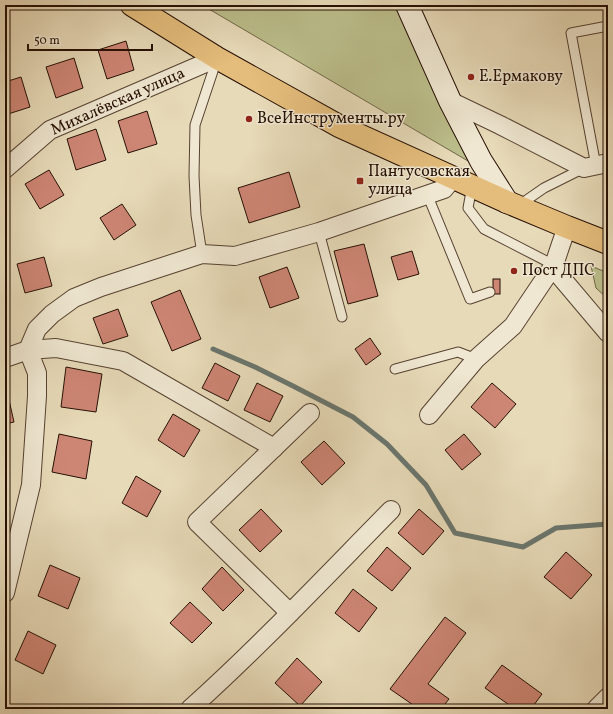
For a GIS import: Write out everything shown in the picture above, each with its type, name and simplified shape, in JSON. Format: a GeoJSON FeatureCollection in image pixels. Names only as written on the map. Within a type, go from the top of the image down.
{"type":"FeatureCollection","features":[{"type":"Feature","properties":{"kind":"highway"},"geometry":{"type":"LineString","coordinates":[[132,5],[217,58],[339,126],[512,204],[608,243]]}},
{"type":"Feature","properties":{"kind":"main road"},"geometry":{"type":"LineString","coordinates":[[408,5],[450,101],[481,161],[512,204]]}},
{"type":"Feature","properties":{"kind":"street","name":"Михалёвская улица"},"geometry":{"type":"LineString","coordinates":[[5,169],[50,130],[217,58]]}},
{"type":"Feature","properties":{"kind":"street"},"geometry":{"type":"LineString","coordinates":[[450,101],[500,125],[596,166]]}},
{"type":"Feature","properties":{"kind":"street"},"geometry":{"type":"LineString","coordinates":[[5,593],[31,485],[37,396],[37,373],[28,350],[37,329],[52,314],[74,298],[101,287],[202,254],[235,256],[319,232],[463,182]]}},
{"type":"Feature","properties":{"kind":"street"},"geometry":{"type":"LineString","coordinates":[[429,415],[476,359],[513,326],[554,264],[567,227]]}},
{"type":"Feature","properties":{"kind":"street"},"geometry":{"type":"LineString","coordinates":[[554,264],[558,275],[608,333]]}},
{"type":"Feature","properties":{"kind":"street"},"geometry":{"type":"LineString","coordinates":[[5,358],[28,350],[56,348],[122,361],[274,448]]}},
{"type":"Feature","properties":{"kind":"street"},"geometry":{"type":"LineString","coordinates":[[290,613],[197,522],[310,413]]}},
{"type":"Feature","properties":{"kind":"street"},"geometry":{"type":"LineString","coordinates":[[190,709],[229,674],[391,510]]}},
{"type":"Feature","properties":{"kind":"street"},"geometry":{"type":"LineString","coordinates":[[596,709],[608,697]]}},
{"type":"Feature","properties":{"kind":"lane"},"geometry":{"type":"LineString","coordinates":[[512,204],[544,188],[596,166],[571,33],[608,26]]}},
{"type":"Feature","properties":{"kind":"lane"},"geometry":{"type":"LineString","coordinates":[[202,254],[196,215],[194,176],[195,125],[217,58]]}},
{"type":"Feature","properties":{"kind":"lane"},"geometry":{"type":"LineString","coordinates":[[463,182],[468,208],[484,229],[554,264]]}},
{"type":"Feature","properties":{"kind":"lane"},"geometry":{"type":"LineString","coordinates":[[427,194],[470,299],[490,292]]}},
{"type":"Feature","properties":{"kind":"lane"},"geometry":{"type":"LineString","coordinates":[[319,232],[342,317]]}},
{"type":"Feature","properties":{"kind":"lane"},"geometry":{"type":"LineString","coordinates":[[395,369],[458,352],[476,359]]}},
{"type":"Feature","properties":{"kind":"green space"},"geometry":{"type":"Polygon","coordinates":[[[202,5],[400,5],[468,161],[202,5]]]}},
{"type":"Feature","properties":{"kind":"green space"},"geometry":{"type":"Polygon","coordinates":[[[591,266],[608,273],[608,299],[596,288],[591,266]]]}},
{"type":"Feature","properties":{"kind":"building"},"geometry":{"type":"Polygon","coordinates":[[[126,41],[134,70],[107,79],[98,50],[126,41]]]}},
{"type":"Feature","properties":{"kind":"building"},"geometry":{"type":"Polygon","coordinates":[[[74,58],[83,88],[56,98],[46,67],[74,58]]]}},
{"type":"Feature","properties":{"kind":"building"},"geometry":{"type":"Polygon","coordinates":[[[21,77],[30,107],[5,115],[5,82],[21,77]]]}},
{"type":"Feature","properties":{"kind":"building"},"geometry":{"type":"Polygon","coordinates":[[[147,111],[157,144],[128,153],[118,121],[147,111]]]}},
{"type":"Feature","properties":{"kind":"building"},"geometry":{"type":"Polygon","coordinates":[[[96,129],[106,160],[76,170],[67,139],[96,129]]]}},
{"type":"Feature","properties":{"kind":"building"},"geometry":{"type":"Polygon","coordinates":[[[49,170],[64,195],[40,209],[25,184],[49,170]]]}},
{"type":"Feature","properties":{"kind":"building"},"geometry":{"type":"Polygon","coordinates":[[[289,172],[300,207],[249,223],[238,188],[289,172]]]}},
{"type":"Feature","properties":{"kind":"building"},"geometry":{"type":"Polygon","coordinates":[[[122,204],[136,225],[114,240],[100,218],[122,204]]]}},
{"type":"Feature","properties":{"kind":"building"},"geometry":{"type":"Polygon","coordinates":[[[364,244],[378,296],[348,304],[334,251],[364,244]]]}},
{"type":"Feature","properties":{"kind":"building"},"geometry":{"type":"Polygon","coordinates":[[[412,251],[419,274],[398,280],[391,257],[412,251]]]}},
{"type":"Feature","properties":{"kind":"building"},"geometry":{"type":"Polygon","coordinates":[[[44,257],[52,286],[25,293],[17,264],[44,257]]]}},
{"type":"Feature","properties":{"kind":"building"},"geometry":{"type":"Polygon","coordinates":[[[287,267],[299,298],[270,308],[259,277],[287,267]]]}},
{"type":"Feature","properties":{"kind":"building"},"geometry":{"type":"Polygon","coordinates":[[[493,279],[500,279],[500,294],[493,294],[493,279]]]}},
{"type":"Feature","properties":{"kind":"building"},"geometry":{"type":"Polygon","coordinates":[[[180,290],[201,339],[172,351],[151,302],[180,290]]]}},
{"type":"Feature","properties":{"kind":"building"},"geometry":{"type":"Polygon","coordinates":[[[118,309],[128,336],[103,344],[93,318],[118,309]]]}},
{"type":"Feature","properties":{"kind":"building"},"geometry":{"type":"Polygon","coordinates":[[[370,338],[381,354],[366,365],[355,349],[370,338]]]}},
{"type":"Feature","properties":{"kind":"building"},"geometry":{"type":"Polygon","coordinates":[[[215,363],[240,376],[228,401],[202,388],[215,363]]]}},
{"type":"Feature","properties":{"kind":"building"},"geometry":{"type":"Polygon","coordinates":[[[66,367],[102,374],[96,412],[61,407],[66,367]]]}},
{"type":"Feature","properties":{"kind":"building"},"geometry":{"type":"Polygon","coordinates":[[[257,383],[283,396],[270,422],[244,410],[257,383]]]}},
{"type":"Feature","properties":{"kind":"building"},"geometry":{"type":"Polygon","coordinates":[[[492,383],[516,404],[495,428],[471,407],[492,383]]]}},
{"type":"Feature","properties":{"kind":"building"},"geometry":{"type":"Polygon","coordinates":[[[5,391],[7,391],[14,422],[5,424],[5,391]]]}},
{"type":"Feature","properties":{"kind":"building"},"geometry":{"type":"Polygon","coordinates":[[[173,414],[200,430],[184,457],[158,440],[173,414]]]}},
{"type":"Feature","properties":{"kind":"building"},"geometry":{"type":"Polygon","coordinates":[[[59,434],[92,441],[86,479],[52,472],[59,434]]]}},
{"type":"Feature","properties":{"kind":"building"},"geometry":{"type":"Polygon","coordinates":[[[464,434],[481,454],[462,470],[445,450],[464,434]]]}},
{"type":"Feature","properties":{"kind":"building"},"geometry":{"type":"Polygon","coordinates":[[[324,441],[345,463],[322,485],[301,462],[324,441]]]}},
{"type":"Feature","properties":{"kind":"building"},"geometry":{"type":"Polygon","coordinates":[[[136,476],[161,491],[147,517],[122,503],[136,476]]]}},
{"type":"Feature","properties":{"kind":"building"},"geometry":{"type":"Polygon","coordinates":[[[261,509],[282,531],[260,552],[239,530],[261,509]]]}},
{"type":"Feature","properties":{"kind":"building"},"geometry":{"type":"Polygon","coordinates":[[[419,509],[444,531],[423,555],[398,533],[419,509]]]}},
{"type":"Feature","properties":{"kind":"building"},"geometry":{"type":"Polygon","coordinates":[[[387,547],[411,568],[392,591],[367,571],[387,547]]]}},
{"type":"Feature","properties":{"kind":"building"},"geometry":{"type":"Polygon","coordinates":[[[566,552],[592,575],[571,599],[544,577],[566,552]]]}},
{"type":"Feature","properties":{"kind":"building"},"geometry":{"type":"Polygon","coordinates":[[[50,565],[80,578],[68,609],[38,596],[50,565]]]}},
{"type":"Feature","properties":{"kind":"building"},"geometry":{"type":"Polygon","coordinates":[[[222,567],[244,590],[223,611],[202,589],[222,567]]]}},
{"type":"Feature","properties":{"kind":"building"},"geometry":{"type":"Polygon","coordinates":[[[353,589],[377,608],[359,632],[335,613],[353,589]]]}},
{"type":"Feature","properties":{"kind":"building"},"geometry":{"type":"Polygon","coordinates":[[[190,602],[212,623],[192,643],[170,623],[190,602]]]}},
{"type":"Feature","properties":{"kind":"building"},"geometry":{"type":"Polygon","coordinates":[[[445,617],[466,633],[428,684],[449,699],[441,709],[419,709],[390,689],[445,617]]]}},
{"type":"Feature","properties":{"kind":"building"},"geometry":{"type":"Polygon","coordinates":[[[28,631],[56,645],[43,674],[15,660],[28,631]]]}},
{"type":"Feature","properties":{"kind":"building"},"geometry":{"type":"Polygon","coordinates":[[[297,658],[322,682],[300,706],[275,683],[297,658]]]}},
{"type":"Feature","properties":{"kind":"building"},"geometry":{"type":"Polygon","coordinates":[[[502,665],[542,694],[531,709],[515,709],[485,688],[502,665]]]}},
{"type":"Feature","properties":{"kind":"waterway"},"geometry":{"type":"LineString","coordinates":[[213,349],[255,367],[353,417],[387,444],[426,485],[455,533],[523,547],[556,528],[608,524]]}},
{"type":"Feature","properties":{"kind":"place","name":"Е.Ермакову"},"geometry":{"type":"Point","coordinates":[471,77]}},
{"type":"Feature","properties":{"kind":"place","name":"ВсеИнструменты.ру"},"geometry":{"type":"Point","coordinates":[249,119]}},
{"type":"Feature","properties":{"kind":"place","name":"Пантусовская улица"},"geometry":{"type":"Point","coordinates":[360,181]}},
{"type":"Feature","properties":{"kind":"place","name":"Пост ДПС"},"geometry":{"type":"Point","coordinates":[514,271]}}]}
